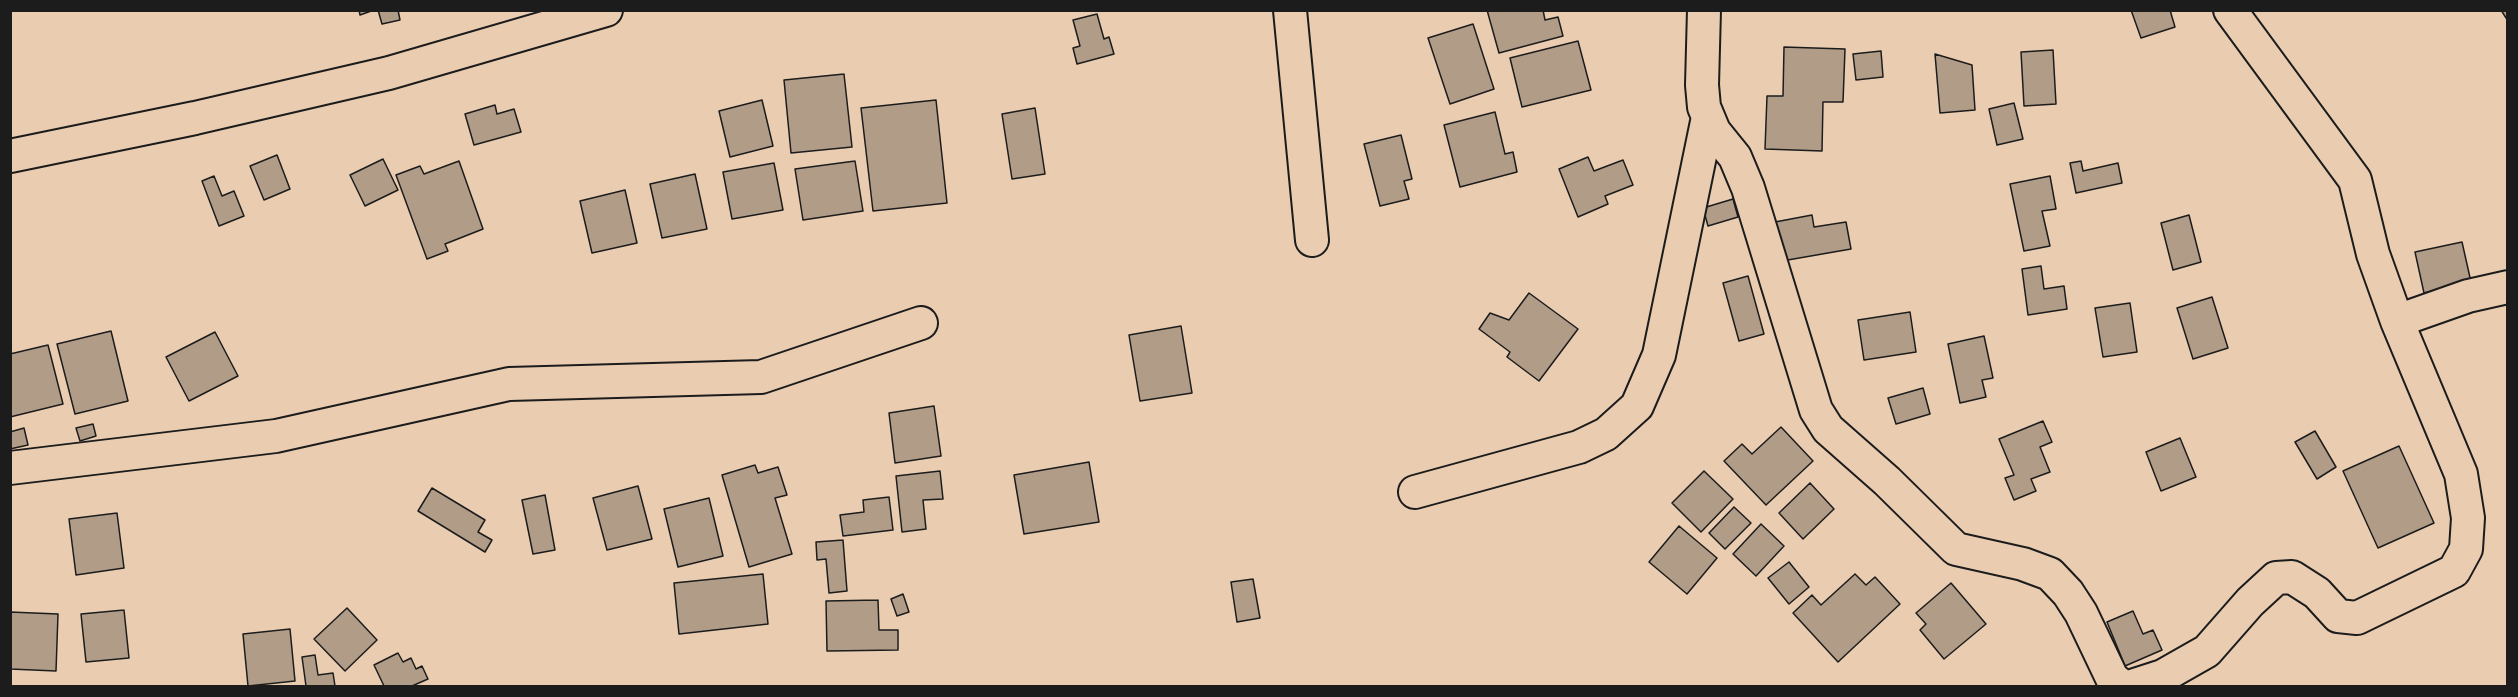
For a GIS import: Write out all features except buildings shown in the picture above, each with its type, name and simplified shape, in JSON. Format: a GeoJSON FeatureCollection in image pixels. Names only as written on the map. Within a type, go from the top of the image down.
{"type":"FeatureCollection","features":[{"type":"Feature","properties":{"kind":"street"},"geometry":{"type":"LineString","coordinates":[[10,156],[195,118],[389,73],[606,10]]}},
{"type":"Feature","properties":{"kind":"street"},"geometry":{"type":"LineString","coordinates":[[1290,10],[1312,240]]}},
{"type":"Feature","properties":{"kind":"street"},"geometry":{"type":"LineString","coordinates":[[1704,10],[1702,85],[1704,107],[1714,131],[1735,157],[1748,188],[1816,410],[1828,429],[1887,481],[1956,549],[2023,564],[2050,574],[2068,593],[2081,613],[2112,678],[2122,687]]}},
{"type":"Feature","properties":{"kind":"street"},"geometry":{"type":"LineString","coordinates":[[2132,687],[2163,676],[2206,651],[2250,602],[2276,578],[2292,577],[2317,593],[2338,616],[2356,618],[2454,571],[2466,549],[2468,518],[2461,474],[2397,321],[2373,254],[2355,180],[2230,10]]}},
{"type":"Feature","properties":{"kind":"street"},"geometry":{"type":"LineString","coordinates":[[1415,492],[1579,447],[1606,434],[1637,406],[1659,355],[1708,117]]}},
{"type":"Feature","properties":{"kind":"street"},"geometry":{"type":"LineString","coordinates":[[2397,321],[2468,296],[2508,287]]}},
{"type":"Feature","properties":{"kind":"street"},"geometry":{"type":"LineString","coordinates":[[10,468],[276,436],[509,384],[760,377],[921,323]]}}]}
